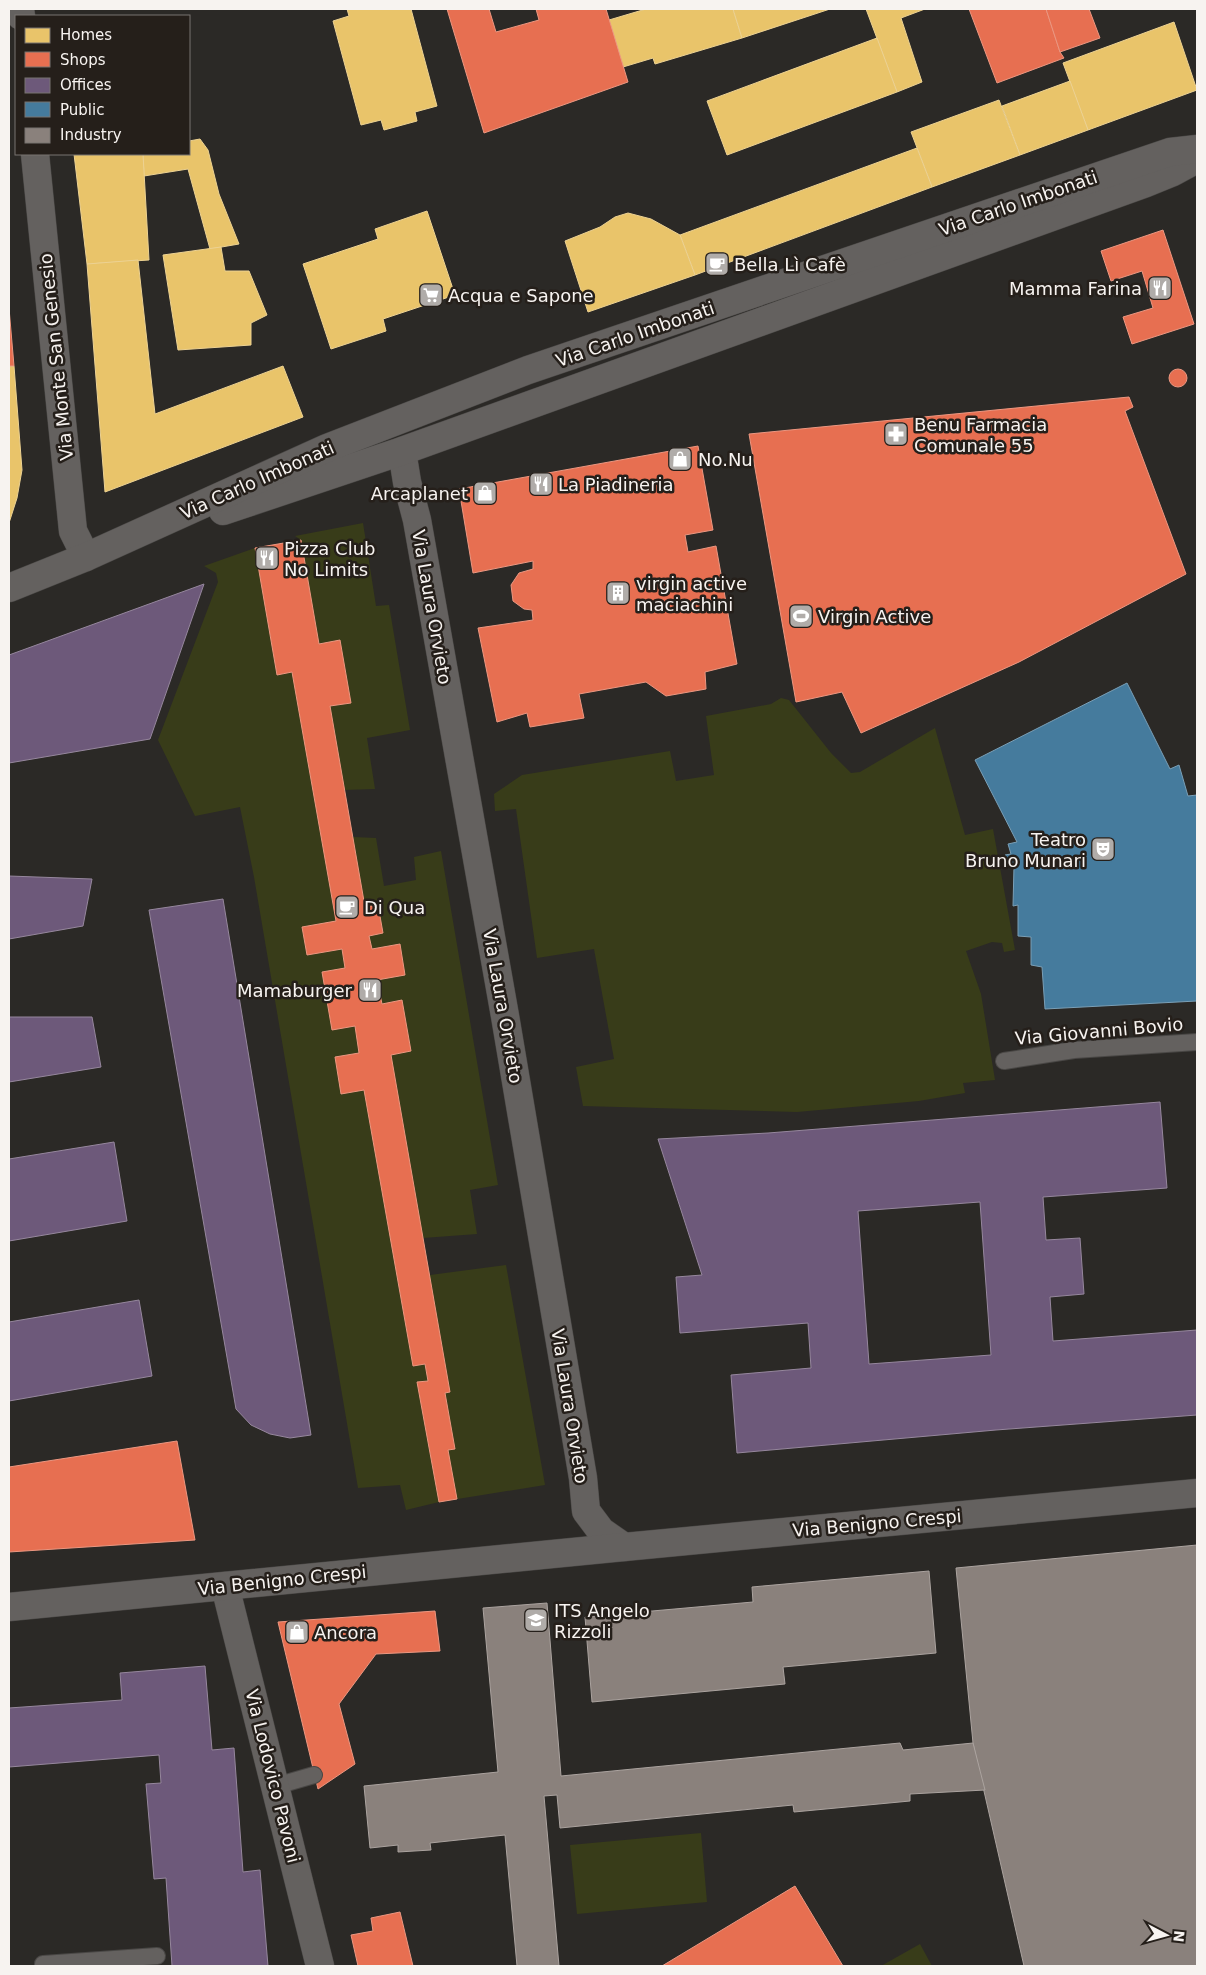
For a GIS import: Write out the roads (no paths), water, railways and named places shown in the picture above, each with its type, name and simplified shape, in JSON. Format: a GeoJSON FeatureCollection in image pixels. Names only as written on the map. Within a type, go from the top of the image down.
{"type":"FeatureCollection","features":[{"type":"Feature","properties":{"kind":"street","name":"Via Carlo Imbonati"},"geometry":{"type":"LineString","coordinates":[[9,588],[86,557],[326,448],[528,370],[1170,152],[1197,149]]}},
{"type":"Feature","properties":{"kind":"street","name":"Via Monte San Genesio"},"geometry":{"type":"LineString","coordinates":[[35,155],[73,531],[86,557]]}},
{"type":"Feature","properties":{"kind":"street","name":"Via Carlo Imbonati"},"geometry":{"type":"LineString","coordinates":[[86,557],[402,451],[1146,183],[1173,172],[1197,159]]}},
{"type":"Feature","properties":{"kind":"street","name":"Via Laura Orvieto"},"geometry":{"type":"LineString","coordinates":[[412,415],[401,432],[402,451],[407,482],[417,520],[503,1006],[583,1478],[586,1511]]}},
{"type":"Feature","properties":{"kind":"street","name":"Via Benigno Crespi"},"geometry":{"type":"LineString","coordinates":[[9,1607],[1197,1493]]}},
{"type":"Feature","properties":{"kind":"street"},"geometry":{"type":"LineString","coordinates":[[556,1554],[574,1532],[586,1511],[602,1531],[624,1547]]}},
{"type":"Feature","properties":{"kind":"street","name":"Via Lodovico Pavoni"},"geometry":{"type":"LineString","coordinates":[[225,1586],[320,1966]]}},
{"type":"Feature","properties":{"kind":"lane","name":"Via Giovanni Bovio"},"geometry":{"type":"LineString","coordinates":[[1004,1060],[1074,1050],[1197,1042]]}},
{"type":"Feature","properties":{"kind":"lane"},"geometry":{"type":"LineString","coordinates":[[276,1786],[314,1775]]}},
{"type":"Feature","properties":{"kind":"lane"},"geometry":{"type":"LineString","coordinates":[[43,1966],[43,1964],[157,1956]]}},
{"type":"Feature","properties":{"kind":"place","name":"Bella Lì Cafè"},"geometry":{"type":"Point","coordinates":[717,264]}},
{"type":"Feature","properties":{"kind":"place","name":"Mamma Farina"},"geometry":{"type":"Point","coordinates":[1160,288]}},
{"type":"Feature","properties":{"kind":"place","name":"Acqua e Sapone"},"geometry":{"type":"Point","coordinates":[431,295]}},
{"type":"Feature","properties":{"kind":"place","name":"Benu Farmacia Comunale 55"},"geometry":{"type":"Point","coordinates":[896,434]}},
{"type":"Feature","properties":{"kind":"place","name":"No.Nu"},"geometry":{"type":"Point","coordinates":[680,459]}},
{"type":"Feature","properties":{"kind":"place","name":"La Piadineria"},"geometry":{"type":"Point","coordinates":[541,484]}},
{"type":"Feature","properties":{"kind":"place","name":"Arcaplanet"},"geometry":{"type":"Point","coordinates":[485,493]}},
{"type":"Feature","properties":{"kind":"place","name":"Pizza Club No Limits"},"geometry":{"type":"Point","coordinates":[267,558]}},
{"type":"Feature","properties":{"kind":"place","name":"virgin active maciachini"},"geometry":{"type":"Point","coordinates":[618,593]}},
{"type":"Feature","properties":{"kind":"place","name":"Virgin Active"},"geometry":{"type":"Point","coordinates":[801,616]}},
{"type":"Feature","properties":{"kind":"place","name":"Teatro Bruno Munari"},"geometry":{"type":"Point","coordinates":[1103,849]}},
{"type":"Feature","properties":{"kind":"place","name":"Di Qua"},"geometry":{"type":"Point","coordinates":[347,907]}},
{"type":"Feature","properties":{"kind":"place","name":"Mamaburger"},"geometry":{"type":"Point","coordinates":[370,990]}},
{"type":"Feature","properties":{"kind":"place","name":"ITS Angelo Rizzoli"},"geometry":{"type":"Point","coordinates":[536,1620]}},
{"type":"Feature","properties":{"kind":"place","name":"Ancora"},"geometry":{"type":"Point","coordinates":[297,1632]}}]}
